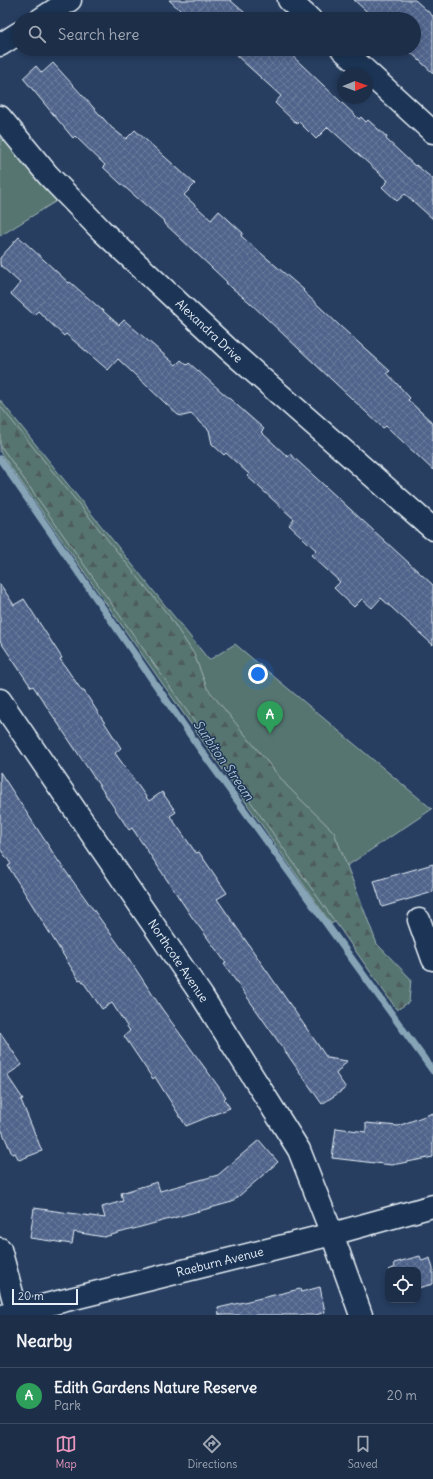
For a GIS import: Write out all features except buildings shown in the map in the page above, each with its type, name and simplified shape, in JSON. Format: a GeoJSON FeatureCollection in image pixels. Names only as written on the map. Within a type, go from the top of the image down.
{"type":"FeatureCollection","features":[{"type":"Feature","properties":{"kind":"street"},"geometry":{"type":"LineString","coordinates":[[51,12],[70,0]]}},
{"type":"Feature","properties":{"kind":"street"},"geometry":{"type":"LineString","coordinates":[[289,0],[302,12]]}},
{"type":"Feature","properties":{"kind":"street"},"geometry":{"type":"LineString","coordinates":[[0,45],[12,37]]}},
{"type":"Feature","properties":{"kind":"street"},"geometry":{"type":"LineString","coordinates":[[350,56],[433,132]]}},
{"type":"Feature","properties":{"kind":"street","name":"Alexandra Drive"},"geometry":{"type":"LineString","coordinates":[[0,117],[48,175],[102,231],[227,348],[433,530]]}},
{"type":"Feature","properties":{"kind":"street","name":"Northcote Avenue"},"geometry":{"type":"LineString","coordinates":[[0,700],[202,996],[299,1150],[332,1234],[361,1315]]}},
{"type":"Feature","properties":{"kind":"street"},"geometry":{"type":"LineString","coordinates":[[419,920],[433,958]]}},
{"type":"Feature","properties":{"kind":"street","name":"Raeburn Avenue"},"geometry":{"type":"LineString","coordinates":[[11,1313],[332,1234],[433,1206]]}},
{"type":"Feature","properties":{"kind":"street"},"geometry":{"type":"LineString","coordinates":[[0,1249],[11,1313]]}},
{"type":"Feature","properties":{"kind":"green space"},"geometry":{"type":"Polygon","coordinates":[[[0,136],[58,200],[0,236],[0,136]]]}},
{"type":"Feature","properties":{"kind":"green space"},"geometry":{"type":"Polygon","coordinates":[[[0,400],[209,660],[235,644],[432,809],[338,872],[356,910],[331,924],[0,452],[0,400]]]}},
{"type":"Feature","properties":{"kind":"green space"},"geometry":{"type":"Polygon","coordinates":[[[0,406],[169,616],[194,654],[207,688],[287,786],[334,832],[377,944],[411,979],[409,1002],[397,1010],[0,445],[0,406]]]}},
{"type":"Feature","properties":{"kind":"waterway","name":"Surbiton Stream"},"geometry":{"type":"LineString","coordinates":[[0,459],[200,749],[433,1071]]}},
{"type":"Feature","properties":{"kind":"place","name":"Edith Gardens Nature Reserve"},"geometry":{"type":"Point","coordinates":[270,734]}}]}
